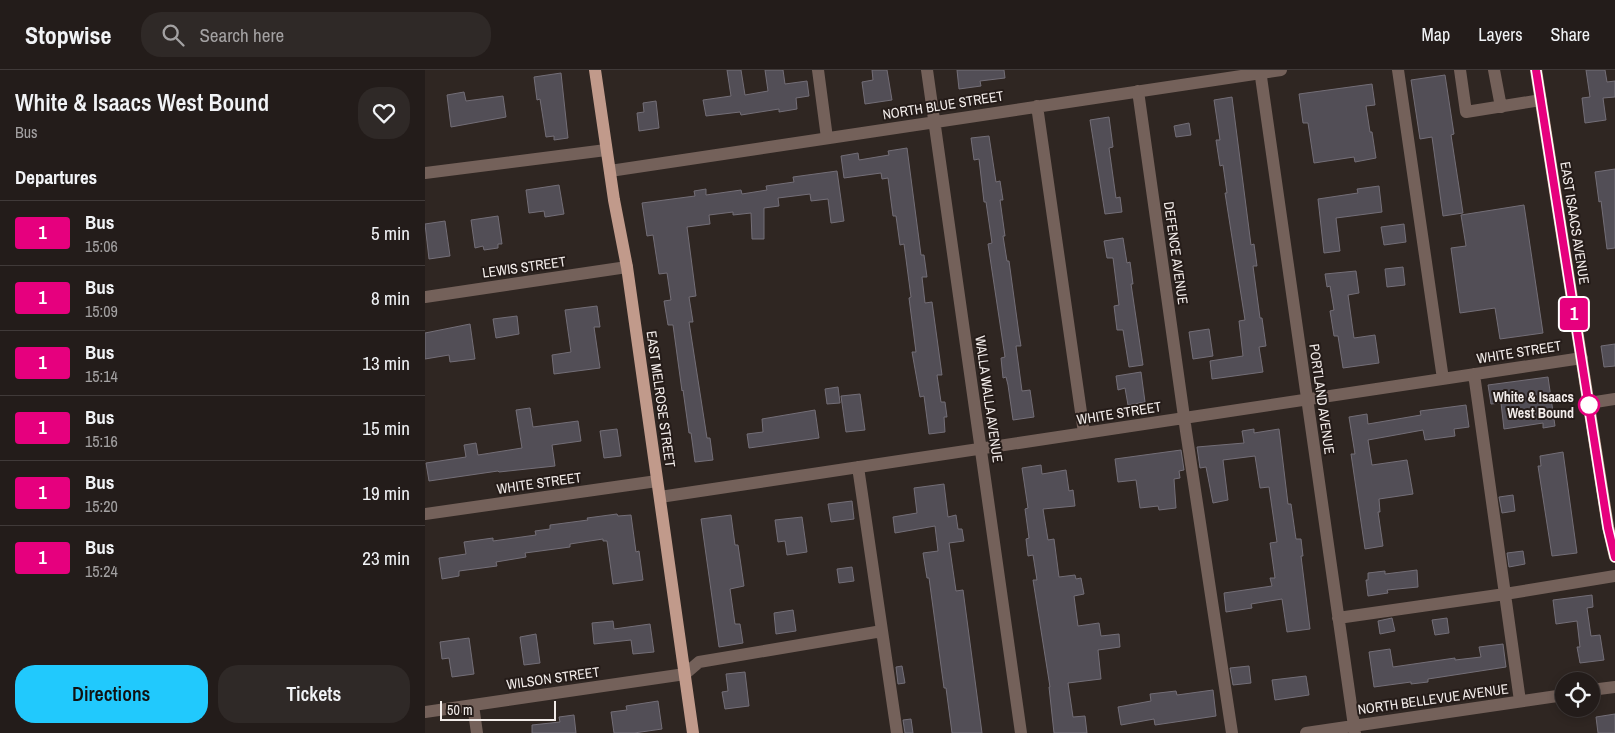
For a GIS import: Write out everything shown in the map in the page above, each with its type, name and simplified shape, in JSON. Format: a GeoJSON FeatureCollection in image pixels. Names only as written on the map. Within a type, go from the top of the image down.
{"type":"FeatureCollection","features":[{"type":"Feature","properties":{"kind":"main road","name":"EAST MELROSE STREET"},"geometry":{"type":"LineString","coordinates":[[595,70],[606,150],[627,267],[693,733]]}},
{"type":"Feature","properties":{"kind":"main road","name":"EAST ISAACS AVENUE"},"geometry":{"type":"LineString","coordinates":[[1536,70],[1608,528],[1615,557]]}},
{"type":"Feature","properties":{"kind":"street"},"geometry":{"type":"LineString","coordinates":[[818,70],[827,138]]}},
{"type":"Feature","properties":{"kind":"street","name":"WALLA WALLA AVENUE"},"geometry":{"type":"LineString","coordinates":[[927,70],[1021,733]]}},
{"type":"Feature","properties":{"kind":"street","name":"NORTH BLUE STREET"},"geometry":{"type":"LineString","coordinates":[[610,170],[1281,70]]}},
{"type":"Feature","properties":{"kind":"street"},"geometry":{"type":"LineString","coordinates":[[1398,70],[1443,379]]}},
{"type":"Feature","properties":{"kind":"street"},"geometry":{"type":"LineString","coordinates":[[1460,70],[1466,112],[1541,100]]}},
{"type":"Feature","properties":{"kind":"street"},"geometry":{"type":"LineString","coordinates":[[1494,70],[1501,107]]}},
{"type":"Feature","properties":{"kind":"street","name":"PORTLAND AVENUE"},"geometry":{"type":"LineString","coordinates":[[1260,72],[1354,729]]}},
{"type":"Feature","properties":{"kind":"street","name":"DEFENCE AVENUE"},"geometry":{"type":"LineString","coordinates":[[1138,91],[1232,733]]}},
{"type":"Feature","properties":{"kind":"street"},"geometry":{"type":"LineString","coordinates":[[1037,106],[1084,433]]}},
{"type":"Feature","properties":{"kind":"street"},"geometry":{"type":"LineString","coordinates":[[425,173],[606,150]]}},
{"type":"Feature","properties":{"kind":"street","name":"LEWIS STREET"},"geometry":{"type":"LineString","coordinates":[[425,297],[627,267]]}},
{"type":"Feature","properties":{"kind":"street","name":"WHITE STREET"},"geometry":{"type":"LineString","coordinates":[[660,497],[1581,358]]}},
{"type":"Feature","properties":{"kind":"street"},"geometry":{"type":"LineString","coordinates":[[1474,374],[1521,701]]}},
{"type":"Feature","properties":{"kind":"street"},"geometry":{"type":"LineString","coordinates":[[1589,403],[1615,399]]}},
{"type":"Feature","properties":{"kind":"street"},"geometry":{"type":"LineString","coordinates":[[858,467],[897,733]]}},
{"type":"Feature","properties":{"kind":"street","name":"WHITE STREET"},"geometry":{"type":"LineString","coordinates":[[425,514],[657,481]]}},
{"type":"Feature","properties":{"kind":"street"},"geometry":{"type":"LineString","coordinates":[[1338,618],[1615,576]]}},
{"type":"Feature","properties":{"kind":"street"},"geometry":{"type":"LineString","coordinates":[[685,674],[699,662],[882,631]]}},
{"type":"Feature","properties":{"kind":"street","name":"WILSON STREET"},"geometry":{"type":"LineString","coordinates":[[425,712],[685,674]]}},
{"type":"Feature","properties":{"kind":"street"},"geometry":{"type":"LineString","coordinates":[[1600,689],[1615,687]]}},
{"type":"Feature","properties":{"kind":"street","name":"NORTH BELLEVUE AVENUE"},"geometry":{"type":"LineString","coordinates":[[1306,733],[1354,729],[1555,696]]}},
{"type":"Feature","properties":{"kind":"street"},"geometry":{"type":"LineString","coordinates":[[473,705],[477,733]]}},
{"type":"Feature","properties":{"kind":"building"},"geometry":{"type":"Polygon","coordinates":[[[727,70],[741,70],[745,95],[768,91],[765,70],[783,70],[785,84],[807,81],[809,96],[796,98],[797,109],[779,112],[779,109],[741,115],[740,112],[706,116],[703,100],[731,96],[727,70]]]}},
{"type":"Feature","properties":{"kind":"building"},"geometry":{"type":"Polygon","coordinates":[[[872,70],[887,70],[892,100],[865,104],[862,82],[873,80],[872,70]]]}},
{"type":"Feature","properties":{"kind":"building"},"geometry":{"type":"Polygon","coordinates":[[[957,70],[1004,70],[1005,78],[980,81],[981,86],[959,89],[957,70]]]}},
{"type":"Feature","properties":{"kind":"building"},"geometry":{"type":"Polygon","coordinates":[[[1586,70],[1605,70],[1607,82],[1615,81],[1615,97],[1603,98],[1606,120],[1585,123],[1582,98],[1590,97],[1586,70]]]}},
{"type":"Feature","properties":{"kind":"building"},"geometry":{"type":"Polygon","coordinates":[[[561,73],[568,138],[554,140],[554,136],[546,137],[540,99],[537,100],[534,77],[561,73]]]}},
{"type":"Feature","properties":{"kind":"building"},"geometry":{"type":"Polygon","coordinates":[[[1445,75],[1454,134],[1451,135],[1463,213],[1443,216],[1432,137],[1420,139],[1411,80],[1445,75]]]}},
{"type":"Feature","properties":{"kind":"building"},"geometry":{"type":"Polygon","coordinates":[[[1372,84],[1375,105],[1366,106],[1376,158],[1355,162],[1354,157],[1314,163],[1308,123],[1303,123],[1299,94],[1372,84]]]}},
{"type":"Feature","properties":{"kind":"building"},"geometry":{"type":"Polygon","coordinates":[[[464,92],[466,101],[503,96],[506,117],[451,127],[447,95],[464,92]]]}},
{"type":"Feature","properties":{"kind":"building"},"geometry":{"type":"Polygon","coordinates":[[[1232,97],[1251,245],[1254,244],[1257,266],[1253,266],[1260,318],[1262,318],[1266,346],[1259,347],[1263,372],[1212,379],[1210,361],[1243,356],[1239,321],[1245,320],[1225,193],[1227,193],[1223,165],[1220,166],[1216,140],[1220,140],[1214,100],[1232,97]]]}},
{"type":"Feature","properties":{"kind":"building"},"geometry":{"type":"Polygon","coordinates":[[[656,101],[659,128],[639,131],[637,113],[644,112],[643,103],[656,101]]]}},
{"type":"Feature","properties":{"kind":"building"},"geometry":{"type":"Polygon","coordinates":[[[1109,117],[1113,147],[1109,148],[1116,198],[1120,197],[1122,212],[1105,214],[1090,120],[1109,117]]]}},
{"type":"Feature","properties":{"kind":"building"},"geometry":{"type":"Polygon","coordinates":[[[1189,123],[1191,135],[1176,137],[1174,126],[1189,123]]]}},
{"type":"Feature","properties":{"kind":"building"},"geometry":{"type":"Polygon","coordinates":[[[989,136],[996,182],[1000,181],[1003,200],[1000,200],[1005,236],[1003,236],[1007,261],[1009,261],[1021,346],[1016,346],[1022,391],[1030,390],[1034,417],[1013,420],[1008,385],[1006,377],[1003,378],[1001,358],[1005,357],[988,244],[992,243],[986,202],[984,202],[979,159],[974,160],[971,138],[989,136]]]}},
{"type":"Feature","properties":{"kind":"building"},"geometry":{"type":"Polygon","coordinates":[[[907,148],[921,255],[924,255],[927,277],[922,277],[925,303],[932,302],[942,375],[937,375],[941,402],[945,402],[947,417],[944,417],[945,432],[929,434],[924,396],[920,397],[912,352],[916,352],[904,244],[900,245],[896,216],[893,216],[888,178],[882,179],[881,173],[844,178],[841,156],[858,153],[859,160],[889,155],[888,151],[907,148]]]}},
{"type":"Feature","properties":{"kind":"building"},"geometry":{"type":"Polygon","coordinates":[[[1615,169],[1615,248],[1607,249],[1595,172],[1615,169]]]}},
{"type":"Feature","properties":{"kind":"building"},"geometry":{"type":"Polygon","coordinates":[[[837,171],[844,221],[831,223],[828,199],[811,201],[810,194],[778,198],[779,206],[764,208],[764,239],[752,239],[751,213],[733,215],[733,212],[709,215],[710,224],[687,227],[696,296],[689,297],[693,322],[689,322],[707,438],[710,438],[713,460],[695,462],[682,391],[673,325],[668,325],[664,301],[671,300],[667,273],[659,274],[653,235],[647,236],[642,203],[695,196],[694,191],[706,189],[706,195],[741,190],[742,194],[767,190],[766,186],[794,182],[793,177],[837,171]]]}},
{"type":"Feature","properties":{"kind":"building"},"geometry":{"type":"Polygon","coordinates":[[[559,185],[564,214],[545,217],[544,211],[529,213],[526,190],[559,185]]]}},
{"type":"Feature","properties":{"kind":"building"},"geometry":{"type":"Polygon","coordinates":[[[1379,186],[1382,212],[1336,218],[1340,251],[1324,253],[1318,199],[1358,193],[1357,189],[1379,186]]]}},
{"type":"Feature","properties":{"kind":"building"},"geometry":{"type":"Polygon","coordinates":[[[1524,205],[1543,333],[1500,339],[1495,308],[1460,313],[1451,248],[1466,246],[1461,215],[1524,205]]]}},
{"type":"Feature","properties":{"kind":"building"},"geometry":{"type":"Polygon","coordinates":[[[498,216],[502,244],[498,244],[498,248],[484,250],[483,246],[475,248],[471,220],[498,216]]]}},
{"type":"Feature","properties":{"kind":"building"},"geometry":{"type":"Polygon","coordinates":[[[445,221],[450,256],[429,259],[425,224],[445,221]]]}},
{"type":"Feature","properties":{"kind":"building"},"geometry":{"type":"Polygon","coordinates":[[[1404,224],[1406,242],[1384,245],[1381,227],[1404,224]]]}},
{"type":"Feature","properties":{"kind":"building"},"geometry":{"type":"Polygon","coordinates":[[[1123,238],[1127,263],[1130,262],[1133,284],[1131,284],[1143,365],[1129,367],[1123,330],[1117,330],[1114,306],[1119,305],[1113,258],[1107,258],[1104,241],[1123,238]]]}},
{"type":"Feature","properties":{"kind":"building"},"geometry":{"type":"Polygon","coordinates":[[[1403,267],[1405,285],[1387,287],[1385,269],[1403,267]]]}},
{"type":"Feature","properties":{"kind":"building"},"geometry":{"type":"Polygon","coordinates":[[[1356,271],[1359,293],[1348,295],[1354,338],[1375,335],[1379,363],[1343,368],[1338,336],[1334,336],[1330,311],[1334,310],[1330,286],[1327,287],[1325,274],[1356,271]]]}},
{"type":"Feature","properties":{"kind":"building"},"geometry":{"type":"Polygon","coordinates":[[[597,306],[600,327],[594,327],[600,368],[554,374],[552,355],[571,352],[565,310],[597,306]]]}},
{"type":"Feature","properties":{"kind":"building"},"geometry":{"type":"Polygon","coordinates":[[[517,316],[519,334],[496,338],[493,319],[517,316]]]}},
{"type":"Feature","properties":{"kind":"building"},"geometry":{"type":"Polygon","coordinates":[[[470,324],[475,359],[450,362],[449,355],[425,359],[425,333],[470,324]]]}},
{"type":"Feature","properties":{"kind":"building"},"geometry":{"type":"Polygon","coordinates":[[[1209,329],[1213,356],[1193,359],[1189,332],[1209,329]]]}},
{"type":"Feature","properties":{"kind":"building"},"geometry":{"type":"Polygon","coordinates":[[[1615,344],[1615,366],[1604,367],[1601,346],[1615,344]]]}},
{"type":"Feature","properties":{"kind":"building"},"geometry":{"type":"Polygon","coordinates":[[[1141,372],[1145,402],[1128,405],[1125,388],[1118,390],[1116,376],[1141,372]]]}},
{"type":"Feature","properties":{"kind":"building"},"geometry":{"type":"Polygon","coordinates":[[[1548,377],[1555,426],[1543,428],[1543,423],[1504,429],[1501,403],[1491,404],[1488,385],[1548,377]]]}},
{"type":"Feature","properties":{"kind":"building"},"geometry":{"type":"Polygon","coordinates":[[[838,387],[840,403],[827,404],[825,389],[838,387]]]}},
{"type":"Feature","properties":{"kind":"building"},"geometry":{"type":"Polygon","coordinates":[[[860,394],[865,430],[846,432],[841,396],[860,394]]]}},
{"type":"Feature","properties":{"kind":"building"},"geometry":{"type":"Polygon","coordinates":[[[1466,405],[1469,427],[1454,429],[1455,436],[1425,440],[1423,430],[1368,440],[1372,465],[1407,460],[1413,494],[1379,499],[1380,512],[1378,512],[1383,546],[1365,549],[1351,454],[1355,454],[1349,417],[1367,414],[1368,424],[1421,415],[1420,411],[1466,405]]]}},
{"type":"Feature","properties":{"kind":"building"},"geometry":{"type":"Polygon","coordinates":[[[530,408],[533,427],[578,421],[581,441],[552,445],[555,466],[498,471],[429,481],[426,463],[466,457],[464,445],[476,443],[478,455],[522,448],[516,410],[530,408]]]}},
{"type":"Feature","properties":{"kind":"building"},"geometry":{"type":"Polygon","coordinates":[[[815,410],[819,438],[749,448],[747,434],[763,432],[762,419],[815,410]]]}},
{"type":"Feature","properties":{"kind":"building"},"geometry":{"type":"Polygon","coordinates":[[[617,429],[621,456],[604,458],[600,431],[617,429]]]}},
{"type":"Feature","properties":{"kind":"building"},"geometry":{"type":"Polygon","coordinates":[[[1254,429],[1254,433],[1279,429],[1288,504],[1291,504],[1296,539],[1301,539],[1303,556],[1301,556],[1310,629],[1287,632],[1282,599],[1251,604],[1252,608],[1226,612],[1224,593],[1272,586],[1270,578],[1275,578],[1270,543],[1277,542],[1269,487],[1260,488],[1255,456],[1223,460],[1228,500],[1213,503],[1206,467],[1200,468],[1197,447],[1244,443],[1242,431],[1254,429]]]}},
{"type":"Feature","properties":{"kind":"building"},"geometry":{"type":"Polygon","coordinates":[[[1181,450],[1184,470],[1179,471],[1180,478],[1174,479],[1176,508],[1159,510],[1158,506],[1140,508],[1136,480],[1118,482],[1115,459],[1181,450]]]}},
{"type":"Feature","properties":{"kind":"building"},"geometry":{"type":"Polygon","coordinates":[[[1563,452],[1577,553],[1552,556],[1538,466],[1541,466],[1540,456],[1563,452]]]}},
{"type":"Feature","properties":{"kind":"building"},"geometry":{"type":"Polygon","coordinates":[[[1041,465],[1042,474],[1066,470],[1069,491],[1073,490],[1075,506],[1043,509],[1048,540],[1054,539],[1059,577],[1075,575],[1076,579],[1081,578],[1084,594],[1074,596],[1078,626],[1099,623],[1101,636],[1119,634],[1120,647],[1098,650],[1101,679],[1068,683],[1073,717],[1085,716],[1087,733],[1054,733],[1050,687],[1033,580],[1037,580],[1033,555],[1028,556],[1026,539],[1029,538],[1025,509],[1028,508],[1022,468],[1041,465]]]}},
{"type":"Feature","properties":{"kind":"building"},"geometry":{"type":"Polygon","coordinates":[[[944,484],[948,517],[956,515],[958,529],[962,529],[964,541],[949,543],[956,591],[963,590],[982,733],[952,733],[929,578],[927,578],[923,553],[938,551],[935,526],[895,533],[893,517],[917,513],[914,488],[944,484]]]}},
{"type":"Feature","properties":{"kind":"building"},"geometry":{"type":"Polygon","coordinates":[[[1513,495],[1515,511],[1502,513],[1499,497],[1513,495]]]}},
{"type":"Feature","properties":{"kind":"building"},"geometry":{"type":"Polygon","coordinates":[[[852,501],[854,519],[831,522],[828,504],[852,501]]]}},
{"type":"Feature","properties":{"kind":"building"},"geometry":{"type":"Polygon","coordinates":[[[617,514],[618,516],[631,515],[636,552],[639,551],[643,580],[613,584],[607,541],[603,541],[603,539],[570,544],[570,547],[525,553],[526,557],[496,562],[497,566],[459,571],[459,576],[442,579],[439,558],[466,554],[464,542],[493,538],[493,541],[536,535],[535,531],[550,529],[550,525],[617,514]]]}},
{"type":"Feature","properties":{"kind":"building"},"geometry":{"type":"Polygon","coordinates":[[[731,515],[744,586],[730,589],[735,624],[740,624],[743,643],[719,647],[701,519],[731,515]]]}},
{"type":"Feature","properties":{"kind":"building"},"geometry":{"type":"Polygon","coordinates":[[[802,517],[807,552],[787,555],[785,541],[778,542],[775,520],[802,517]]]}},
{"type":"Feature","properties":{"kind":"building"},"geometry":{"type":"Polygon","coordinates":[[[1523,551],[1525,564],[1509,567],[1507,553],[1523,551]]]}},
{"type":"Feature","properties":{"kind":"building"},"geometry":{"type":"Polygon","coordinates":[[[852,567],[854,581],[839,583],[837,569],[852,567]]]}},
{"type":"Feature","properties":{"kind":"building"},"geometry":{"type":"Polygon","coordinates":[[[1417,570],[1418,587],[1387,590],[1388,593],[1368,596],[1366,580],[1368,580],[1368,573],[1385,571],[1385,574],[1417,570]]]}},
{"type":"Feature","properties":{"kind":"building"},"geometry":{"type":"Polygon","coordinates":[[[1592,595],[1593,607],[1587,608],[1591,636],[1600,635],[1604,660],[1580,663],[1577,647],[1580,647],[1577,621],[1556,624],[1553,600],[1592,595]]]}},
{"type":"Feature","properties":{"kind":"building"},"geometry":{"type":"Polygon","coordinates":[[[793,610],[796,631],[776,634],[774,613],[793,610]]]}},
{"type":"Feature","properties":{"kind":"building"},"geometry":{"type":"Polygon","coordinates":[[[1392,618],[1395,631],[1380,634],[1378,621],[1392,618]]]}},
{"type":"Feature","properties":{"kind":"building"},"geometry":{"type":"Polygon","coordinates":[[[1447,618],[1449,633],[1435,635],[1432,620],[1447,618]]]}},
{"type":"Feature","properties":{"kind":"building"},"geometry":{"type":"Polygon","coordinates":[[[613,621],[614,629],[650,624],[654,652],[633,654],[631,640],[594,644],[592,623],[613,621]]]}},
{"type":"Feature","properties":{"kind":"building"},"geometry":{"type":"Polygon","coordinates":[[[536,634],[540,663],[524,665],[520,637],[536,634]]]}},
{"type":"Feature","properties":{"kind":"building"},"geometry":{"type":"Polygon","coordinates":[[[469,638],[474,674],[452,677],[449,658],[442,659],[440,642],[469,638]]]}},
{"type":"Feature","properties":{"kind":"building"},"geometry":{"type":"Polygon","coordinates":[[[1503,644],[1506,667],[1428,679],[1428,682],[1411,684],[1411,682],[1374,687],[1369,652],[1390,649],[1393,667],[1455,658],[1455,660],[1481,657],[1479,647],[1503,644]]]}},
{"type":"Feature","properties":{"kind":"building"},"geometry":{"type":"Polygon","coordinates":[[[902,666],[905,683],[898,684],[896,667],[902,666]]]}},
{"type":"Feature","properties":{"kind":"building"},"geometry":{"type":"Polygon","coordinates":[[[1249,666],[1251,683],[1233,685],[1230,668],[1249,666]]]}},
{"type":"Feature","properties":{"kind":"building"},"geometry":{"type":"Polygon","coordinates":[[[745,672],[749,706],[725,709],[722,692],[728,691],[726,674],[745,672]]]}},
{"type":"Feature","properties":{"kind":"building"},"geometry":{"type":"Polygon","coordinates":[[[1306,676],[1309,695],[1275,700],[1272,680],[1306,676]]]}},
{"type":"Feature","properties":{"kind":"building"},"geometry":{"type":"Polygon","coordinates":[[[1213,690],[1216,716],[1155,725],[1154,719],[1121,725],[1118,707],[1151,701],[1150,694],[1176,691],[1177,695],[1213,690]]]}},
{"type":"Feature","properties":{"kind":"building"},"geometry":{"type":"Polygon","coordinates":[[[658,701],[662,729],[634,733],[614,733],[611,712],[627,710],[626,706],[658,701]]]}},
{"type":"Feature","properties":{"kind":"building"},"geometry":{"type":"Polygon","coordinates":[[[1615,714],[1615,733],[1598,733],[1596,717],[1615,714]]]}},
{"type":"Feature","properties":{"kind":"building"},"geometry":{"type":"Polygon","coordinates":[[[574,715],[576,733],[532,733],[532,725],[560,722],[559,717],[574,715]]]}},
{"type":"Feature","properties":{"kind":"building"},"geometry":{"type":"Polygon","coordinates":[[[911,719],[913,733],[905,733],[903,720],[911,719]]]}},
{"type":"Feature","properties":{"kind":"bus line","name":"1"},"geometry":{"type":"LineString","coordinates":[[1536,70],[1608,528],[1615,557]]}},
{"type":"Feature","properties":{"kind":"place","name":"White & Isaacs West Bound"},"geometry":{"type":"Point","coordinates":[1589,405]}}]}
